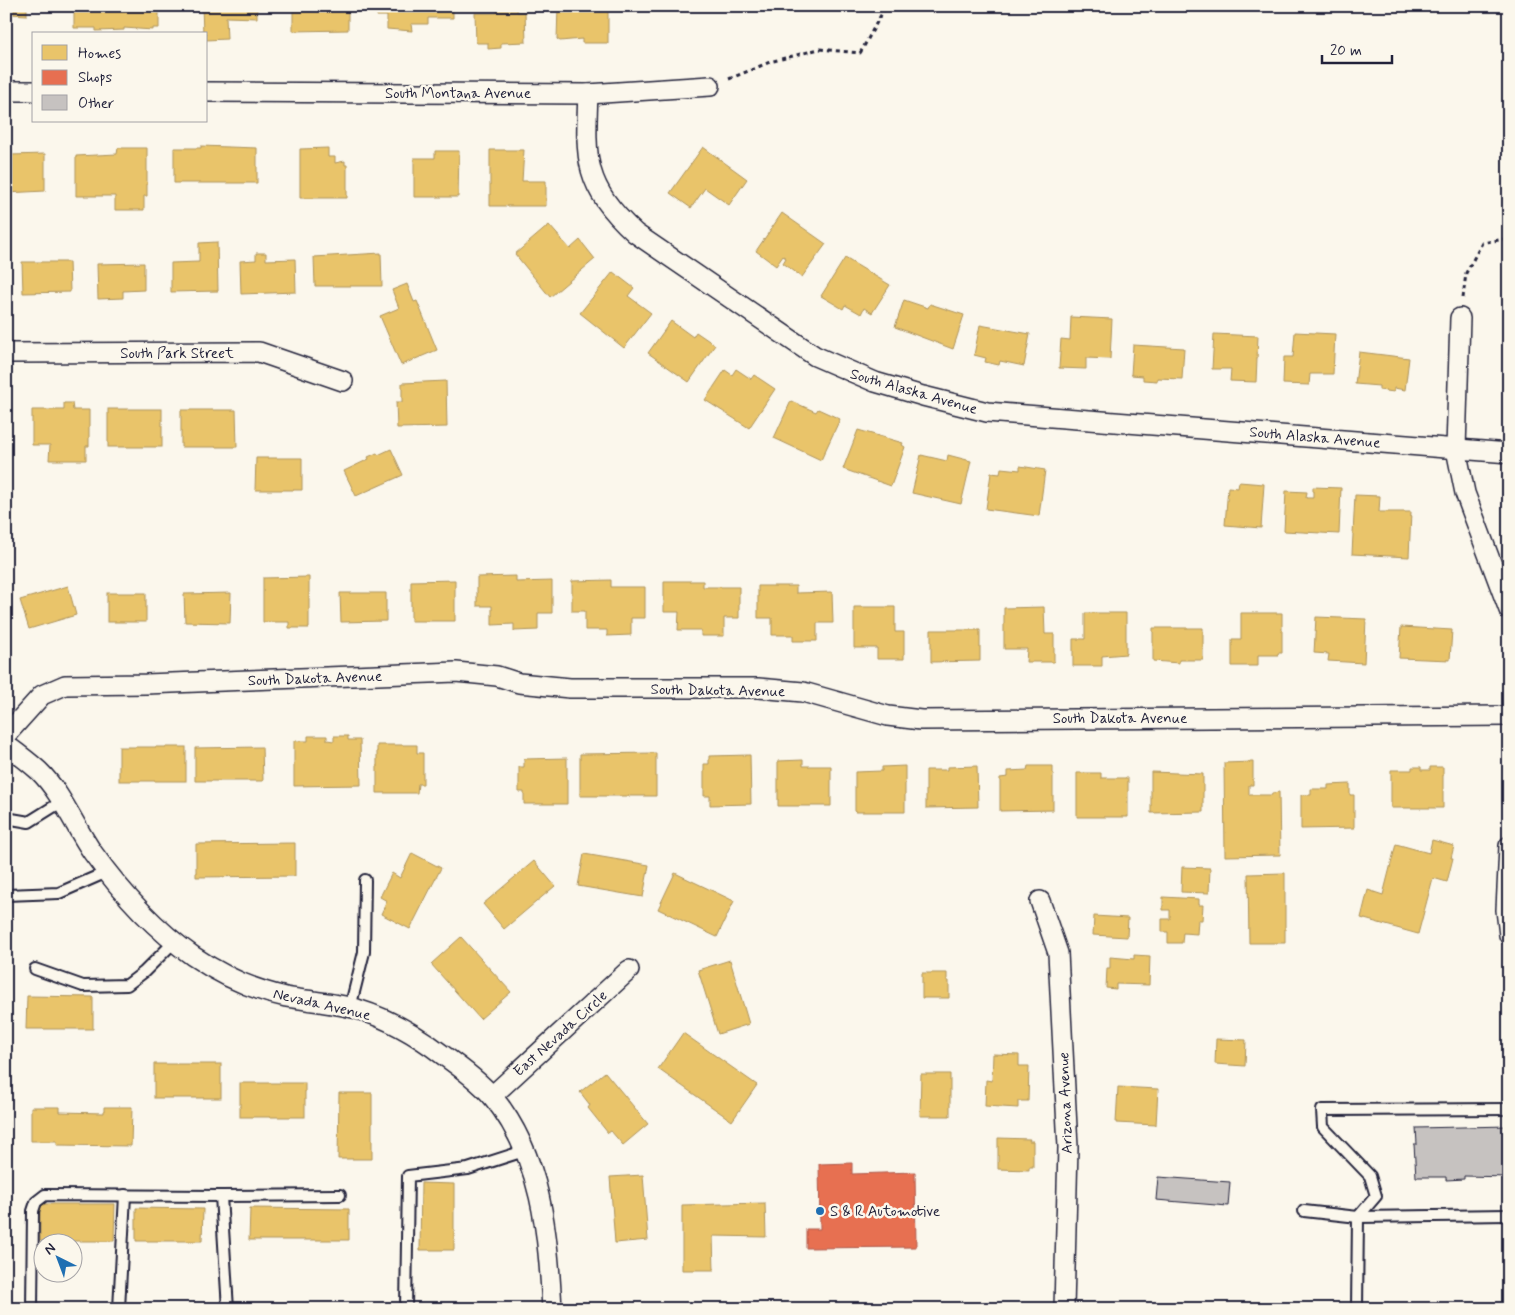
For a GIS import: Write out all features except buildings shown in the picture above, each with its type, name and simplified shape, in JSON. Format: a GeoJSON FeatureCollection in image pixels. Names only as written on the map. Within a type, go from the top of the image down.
{"type":"FeatureCollection","features":[{"type":"Feature","properties":{"kind":"street","name":"South Montana Avenue"},"geometry":{"type":"LineString","coordinates":[[208,92],[588,94],[710,86]]}},
{"type":"Feature","properties":{"kind":"street"},"geometry":{"type":"LineString","coordinates":[[6,91],[32,91]]}},
{"type":"Feature","properties":{"kind":"street","name":"South Alaska Avenue"},"geometry":{"type":"LineString","coordinates":[[588,94],[586,156],[600,193],[613,213],[635,233],[816,356],[838,368],[899,389],[988,412],[1269,432],[1509,453]]}},
{"type":"Feature","properties":{"kind":"street"},"geometry":{"type":"LineString","coordinates":[[1460,318],[1456,449],[1466,493],[1509,610]]}},
{"type":"Feature","properties":{"kind":"street","name":"South Park Street"},"geometry":{"type":"LineString","coordinates":[[6,353],[259,352],[343,381]]}},
{"type":"Feature","properties":{"kind":"street","name":"South Dakota Avenue"},"geometry":{"type":"LineString","coordinates":[[6,735],[42,695],[64,685],[146,684],[456,672],[497,676],[519,683],[570,688],[758,688],[803,692],[888,716],[921,720],[1509,716]]}},
{"type":"Feature","properties":{"kind":"street","name":"Nevada Avenue"},"geometry":{"type":"LineString","coordinates":[[6,745],[41,772],[108,872],[152,924],[174,941],[221,973],[249,986],[284,996],[350,1008],[386,1019],[418,1036],[463,1069],[492,1096],[516,1132],[543,1209],[549,1245],[552,1309]]}},
{"type":"Feature","properties":{"kind":"street"},"geometry":{"type":"LineString","coordinates":[[1509,846],[1506,910],[1509,935]]}},
{"type":"Feature","properties":{"kind":"street","name":"Arizona Avenue"},"geometry":{"type":"LineString","coordinates":[[1040,901],[1058,953],[1068,1147],[1064,1309]]}},
{"type":"Feature","properties":{"kind":"street","name":"East Nevada Circle"},"geometry":{"type":"LineString","coordinates":[[492,1096],[629,970]]}},
{"type":"Feature","properties":{"kind":"lane"},"geometry":{"type":"LineString","coordinates":[[6,818],[29,822],[61,802]]}},
{"type":"Feature","properties":{"kind":"lane"},"geometry":{"type":"LineString","coordinates":[[6,894],[59,893],[108,872]]}},
{"type":"Feature","properties":{"kind":"lane"},"geometry":{"type":"LineString","coordinates":[[350,1008],[364,952],[365,880]]}},
{"type":"Feature","properties":{"kind":"lane"},"geometry":{"type":"LineString","coordinates":[[35,969],[83,986],[127,986],[144,972],[174,941]]}},
{"type":"Feature","properties":{"kind":"lane"},"geometry":{"type":"LineString","coordinates":[[1357,1309],[1358,1217],[1376,1196],[1370,1176],[1323,1127],[1322,1110],[1509,1109]]}},
{"type":"Feature","properties":{"kind":"lane"},"geometry":{"type":"LineString","coordinates":[[406,1309],[408,1176],[468,1169],[524,1151]]}},
{"type":"Feature","properties":{"kind":"lane"},"geometry":{"type":"LineString","coordinates":[[32,1309],[33,1211],[36,1202],[46,1195],[340,1195]]}},
{"type":"Feature","properties":{"kind":"lane"},"geometry":{"type":"LineString","coordinates":[[119,1309],[125,1195]]}},
{"type":"Feature","properties":{"kind":"lane"},"geometry":{"type":"LineString","coordinates":[[221,1196],[228,1309]]}},
{"type":"Feature","properties":{"kind":"lane"},"geometry":{"type":"LineString","coordinates":[[1304,1211],[1358,1217],[1509,1215]]}},
{"type":"Feature","properties":{"kind":"path"},"geometry":{"type":"LineString","coordinates":[[710,86],[770,62],[819,49],[860,53],[872,34],[877,20],[887,6]]}},
{"type":"Feature","properties":{"kind":"path"},"geometry":{"type":"LineString","coordinates":[[1460,318],[1466,273],[1482,243],[1509,238]]}},
{"type":"Feature","properties":{"kind":"place","name":"S & R Automotive"},"geometry":{"type":"Point","coordinates":[820,1211]}}]}
